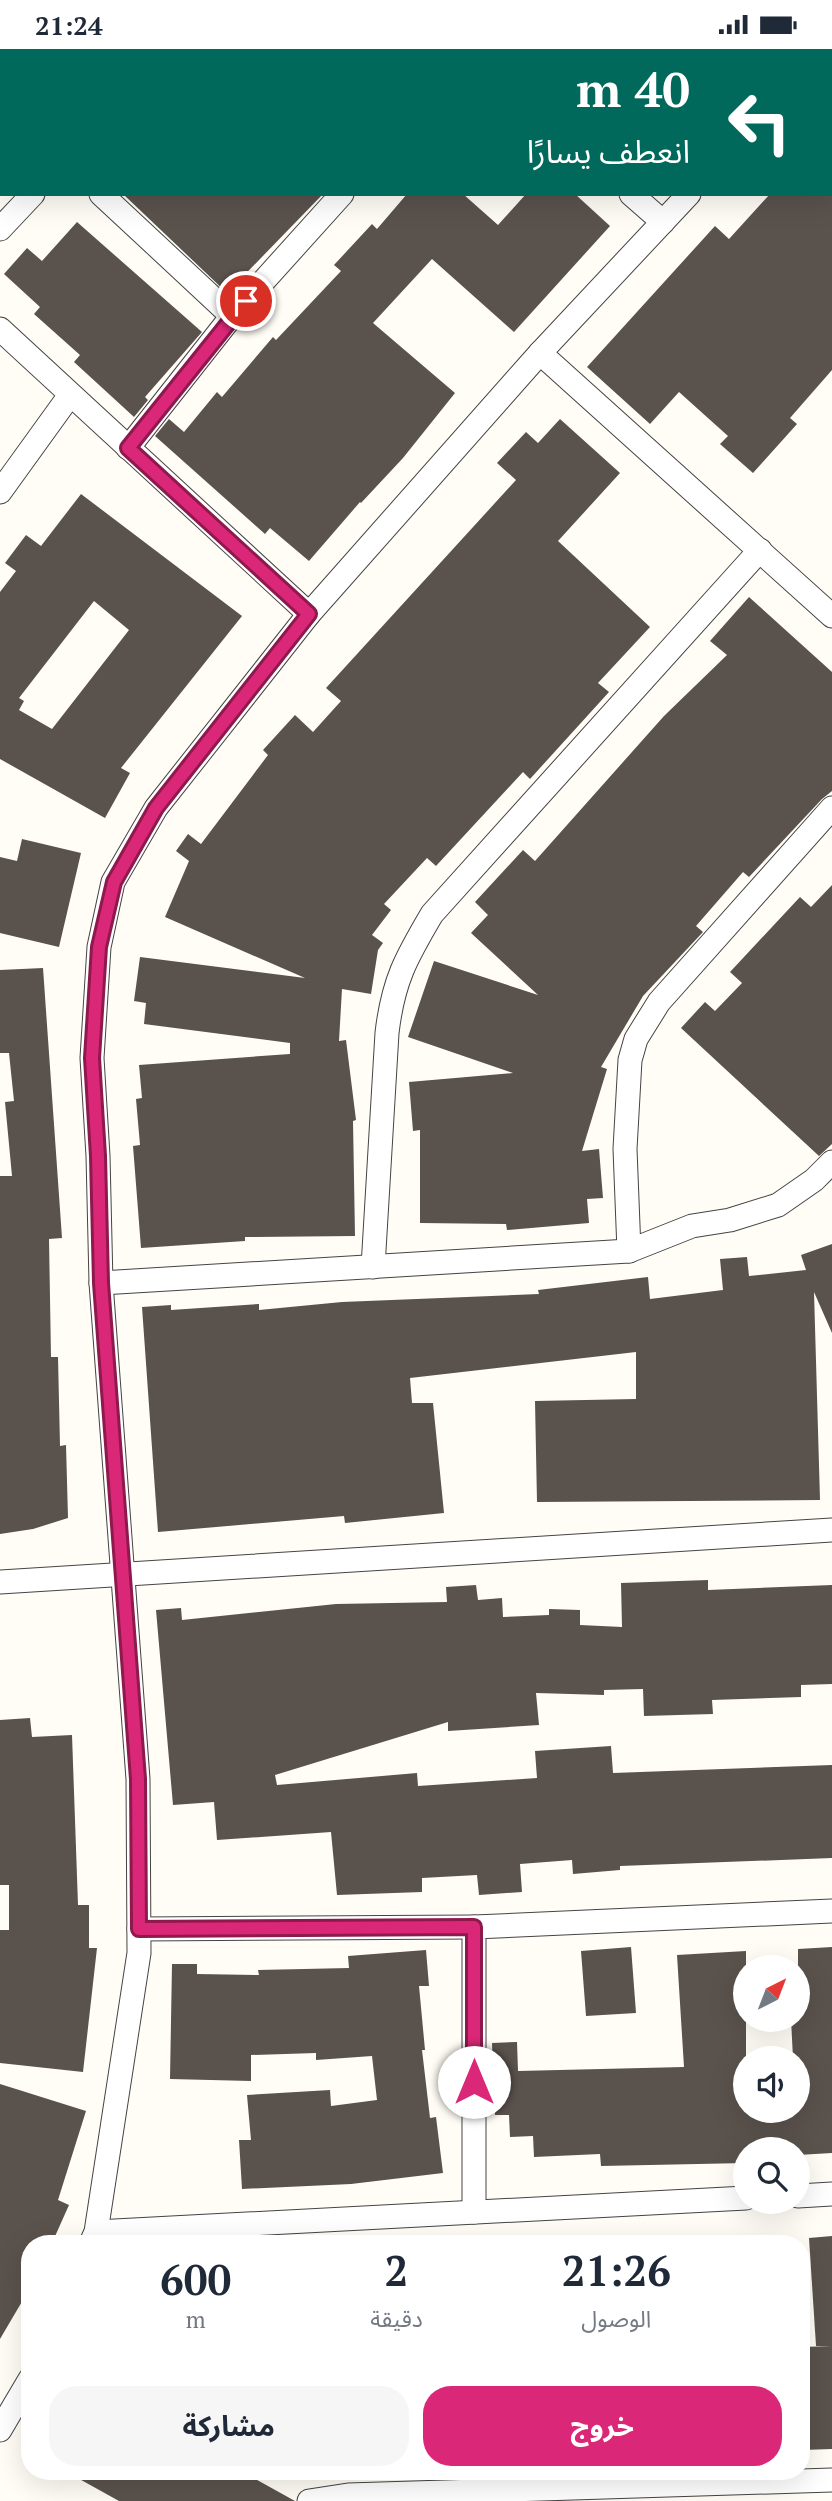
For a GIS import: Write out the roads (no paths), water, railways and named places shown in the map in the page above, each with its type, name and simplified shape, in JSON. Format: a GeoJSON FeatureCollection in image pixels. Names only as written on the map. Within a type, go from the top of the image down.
{"type":"FeatureCollection","features":[{"type":"Feature","properties":{"kind":"street"},"geometry":{"type":"LineString","coordinates":[[0,229],[31,196]]}},
{"type":"Feature","properties":{"kind":"street"},"geometry":{"type":"LineString","coordinates":[[103,196],[232,316]]}},
{"type":"Feature","properties":{"kind":"street"},"geometry":{"type":"LineString","coordinates":[[128,448],[232,316],[340,196]]}},
{"type":"Feature","properties":{"kind":"street"},"geometry":{"type":"LineString","coordinates":[[633,196],[663,222]]}},
{"type":"Feature","properties":{"kind":"street"},"geometry":{"type":"LineString","coordinates":[[93,2235],[139,1953],[138,1779],[101,1283],[92,1058],[99,947],[114,882],[156,808],[309,614],[540,353],[687,196]]}},
{"type":"Feature","properties":{"kind":"street"},"geometry":{"type":"LineString","coordinates":[[0,329],[309,614]]}},
{"type":"Feature","properties":{"kind":"street"},"geometry":{"type":"LineString","coordinates":[[540,353],[832,616]]}},
{"type":"Feature","properties":{"kind":"street"},"geometry":{"type":"LineString","coordinates":[[0,492],[70,395]]}},
{"type":"Feature","properties":{"kind":"street"},"geometry":{"type":"LineString","coordinates":[[373,1267],[387,1033],[391,996],[402,964],[432,914],[760,550]]}},
{"type":"Feature","properties":{"kind":"street"},"geometry":{"type":"LineString","coordinates":[[629,1251],[625,1149],[630,1060],[636,1039],[659,1002],[832,808]]}},
{"type":"Feature","properties":{"kind":"street"},"geometry":{"type":"LineString","coordinates":[[101,1283],[629,1251],[692,1226],[730,1220],[778,1205],[814,1180],[832,1162]]}},
{"type":"Feature","properties":{"kind":"street"},"geometry":{"type":"LineString","coordinates":[[0,1582],[832,1530]]}},
{"type":"Feature","properties":{"kind":"street"},"geometry":{"type":"LineString","coordinates":[[139,1929],[474,1927],[832,1911]]}},
{"type":"Feature","properties":{"kind":"street"},"geometry":{"type":"LineString","coordinates":[[474,1927],[474,2212]]}},
{"type":"Feature","properties":{"kind":"street"},"geometry":{"type":"LineString","coordinates":[[810,2195],[832,2194]]}},
{"type":"Feature","properties":{"kind":"street"},"geometry":{"type":"LineString","coordinates":[[137,2235],[474,2212],[733,2200]]}},
{"type":"Feature","properties":{"kind":"street"},"geometry":{"type":"LineString","coordinates":[[0,2430],[21,2394]]}},
{"type":"Feature","properties":{"kind":"street"},"geometry":{"type":"LineString","coordinates":[[309,2501],[348,2495],[832,2480]]}}]}
